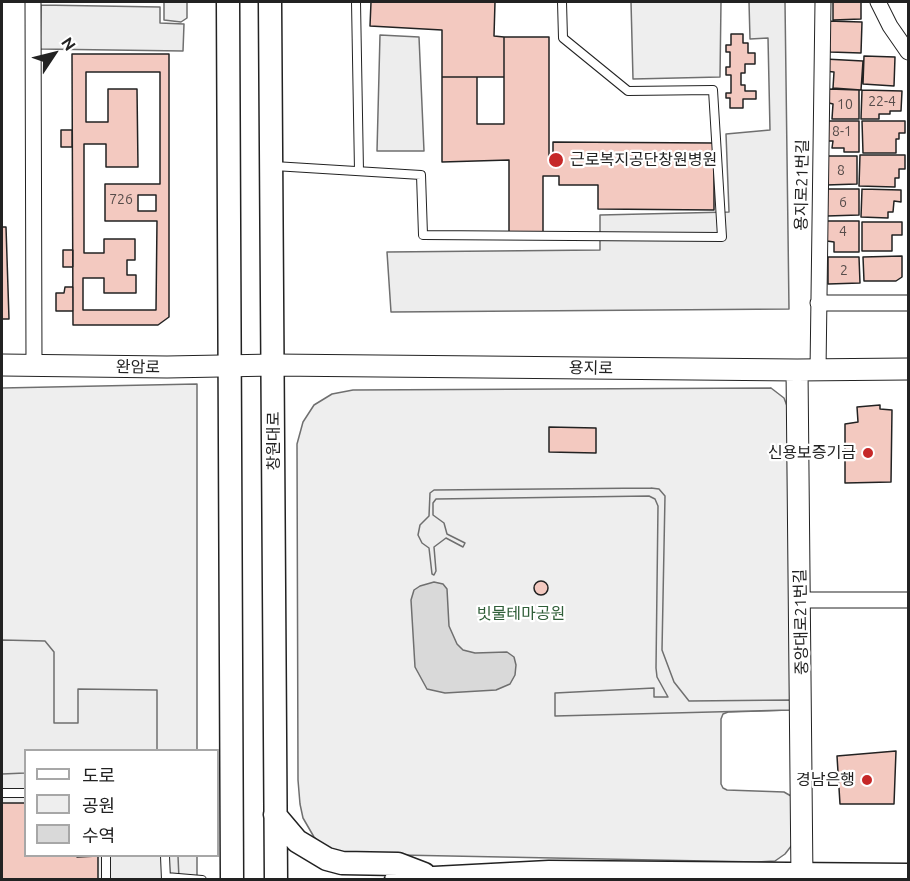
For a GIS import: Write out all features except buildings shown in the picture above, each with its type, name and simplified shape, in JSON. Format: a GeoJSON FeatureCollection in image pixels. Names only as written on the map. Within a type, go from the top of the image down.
{"type":"FeatureCollection","features":[{"type":"Feature","properties":{"kind":"main road"},"geometry":{"type":"LineString","coordinates":[[228,2],[232,879]]}},
{"type":"Feature","properties":{"kind":"main road","name":"창원대로"},"geometry":{"type":"LineString","coordinates":[[270,2],[276,879]]}},
{"type":"Feature","properties":{"kind":"main road","name":"완암로"},"geometry":{"type":"LineString","coordinates":[[2,365],[274,365]]}},
{"type":"Feature","properties":{"kind":"main road","name":"용지로"},"geometry":{"type":"LineString","coordinates":[[274,365],[909,369]]}},
{"type":"Feature","properties":{"kind":"main road","name":"중앙대로21번길"},"geometry":{"type":"LineString","coordinates":[[802,877],[801,600],[808,370]]}},
{"type":"Feature","properties":{"kind":"main road"},"geometry":{"type":"LineString","coordinates":[[275,815],[297,841],[327,859],[342,863],[398,864],[434,878]]}},
{"type":"Feature","properties":{"kind":"main road"},"geometry":{"type":"LineString","coordinates":[[396,879],[549,872],[802,877],[909,875]]}},
{"type":"Feature","properties":{"kind":"street"},"geometry":{"type":"LineString","coordinates":[[33,2],[34,365]]}},
{"type":"Feature","properties":{"kind":"street","name":"용지로21번길"},"geometry":{"type":"LineString","coordinates":[[808,370],[818,303],[823,2]]}},
{"type":"Feature","properties":{"kind":"street"},"geometry":{"type":"LineString","coordinates":[[878,2],[890,26],[909,52]]}},
{"type":"Feature","properties":{"kind":"street"},"geometry":{"type":"LineString","coordinates":[[818,303],[909,303]]}},
{"type":"Feature","properties":{"kind":"street"},"geometry":{"type":"LineString","coordinates":[[801,600],[909,600]]}},
{"type":"Feature","properties":{"kind":"lane"},"geometry":{"type":"LineString","coordinates":[[356,2],[359,171]]}},
{"type":"Feature","properties":{"kind":"lane"},"geometry":{"type":"LineString","coordinates":[[272,166],[421,175],[423,236],[722,237],[713,90],[628,91],[563,38],[562,2]]}},
{"type":"Feature","properties":{"kind":"lane"},"geometry":{"type":"LineString","coordinates":[[2,793],[24,793]]}},
{"type":"Feature","properties":{"kind":"lane"},"geometry":{"type":"LineString","coordinates":[[106,857],[106,879]]}},
{"type":"Feature","properties":{"kind":"lane"},"geometry":{"type":"LineString","coordinates":[[165,857],[166,878],[202,879]]}},
{"type":"Feature","properties":{"kind":"green space"},"geometry":{"type":"Polygon","coordinates":[[[164,2],[187,2],[187,18],[181,22],[164,20],[164,2]]]}},
{"type":"Feature","properties":{"kind":"green space"},"geometry":{"type":"Polygon","coordinates":[[[631,2],[721,2],[720,77],[633,79],[631,2]]]}},
{"type":"Feature","properties":{"kind":"green space"},"geometry":{"type":"Polygon","coordinates":[[[197,384],[197,749],[24,749],[24,857],[197,857],[197,879],[2,879],[2,388],[197,384]]]}},
{"type":"Feature","properties":{"kind":"green space","name":"빗물테마공원"},"geometry":{"type":"Polygon","coordinates":[[[771,388],[784,398],[790,414],[790,710],[723,714],[721,719],[721,784],[727,790],[784,792],[791,796],[792,845],[785,854],[775,861],[757,862],[348,854],[325,847],[314,837],[303,818],[298,780],[297,444],[303,422],[314,405],[332,394],[353,390],[771,388]]]}},
{"type":"Feature","properties":{"kind":"shaded area"},"geometry":{"type":"Polygon","coordinates":[[[749,2],[785,2],[789,309],[391,312],[387,252],[600,250],[600,215],[729,212],[726,134],[770,130],[768,38],[750,39],[749,2]]]}},
{"type":"Feature","properties":{"kind":"shaded area"},"geometry":{"type":"Polygon","coordinates":[[[41,5],[160,7],[160,23],[184,24],[183,51],[40,49],[41,5]]]}},
{"type":"Feature","properties":{"kind":"shaded area"},"geometry":{"type":"Polygon","coordinates":[[[380,35],[419,37],[424,151],[377,151],[380,35]]]}},
{"type":"Feature","properties":{"kind":"shaded area"},"geometry":{"type":"Polygon","coordinates":[[[659,489],[665,496],[662,650],[674,682],[689,701],[790,700],[790,710],[555,716],[555,693],[654,688],[654,697],[668,697],[657,677],[656,668],[658,506],[655,499],[649,496],[436,499],[433,503],[433,515],[444,523],[447,534],[465,543],[463,547],[446,538],[434,547],[436,571],[434,575],[429,548],[422,543],[418,535],[420,525],[429,516],[430,493],[434,490],[659,489]]]}},
{"type":"Feature","properties":{"kind":"shaded area"},"geometry":{"type":"Polygon","coordinates":[[[2,640],[45,641],[54,652],[54,723],[78,723],[78,689],[157,690],[157,749],[24,749],[24,773],[2,774],[2,640]]]}},
{"type":"Feature","properties":{"kind":"shaded area"},"geometry":{"type":"Polygon","coordinates":[[[108,857],[178,857],[179,879],[109,879],[108,857]]]}},
{"type":"Feature","properties":{"kind":"water"},"geometry":{"type":"Polygon","coordinates":[[[434,582],[443,584],[447,589],[449,626],[457,644],[463,650],[475,653],[507,652],[514,657],[515,675],[510,684],[496,690],[445,693],[427,689],[415,667],[411,600],[414,590],[434,582]]]}},
{"type":"Feature","properties":{"kind":"place","name":"근로복지공단창원병원"},"geometry":{"type":"Point","coordinates":[556,160]}},
{"type":"Feature","properties":{"kind":"place","name":"신용보증기금"},"geometry":{"type":"Point","coordinates":[868,453]}},
{"type":"Feature","properties":{"kind":"place","name":"경남은행"},"geometry":{"type":"Point","coordinates":[867,780]}}]}
